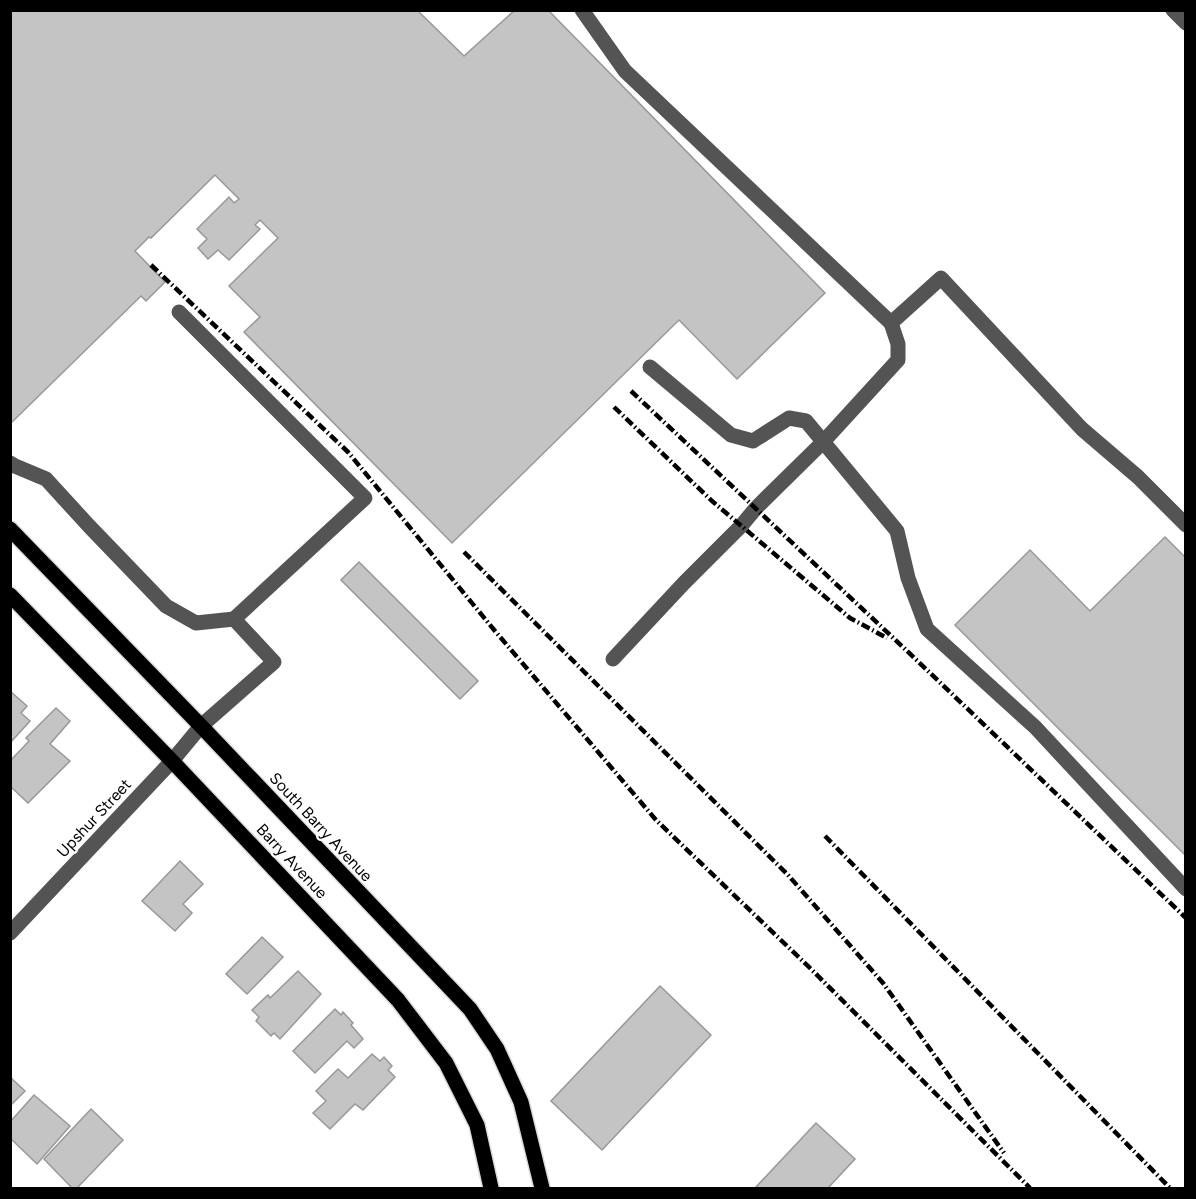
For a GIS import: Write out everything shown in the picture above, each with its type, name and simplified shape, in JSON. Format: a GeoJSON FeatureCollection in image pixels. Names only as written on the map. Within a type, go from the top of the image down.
{"type":"FeatureCollection","features":[{"type":"Feature","properties":{"kind":"main road","name":"South Barry Avenue"},"geometry":{"type":"LineString","coordinates":[[10,529],[470,1009],[497,1049],[521,1102],[542,1188]]}},
{"type":"Feature","properties":{"kind":"main road","name":"Barry Avenue"},"geometry":{"type":"LineString","coordinates":[[10,595],[172,760],[398,1000],[446,1063],[477,1125],[491,1188]]}},
{"type":"Feature","properties":{"kind":"street"},"geometry":{"type":"LineString","coordinates":[[582,10],[625,71],[891,323],[898,344],[898,360],[823,442],[756,508],[614,659]]}},
{"type":"Feature","properties":{"kind":"street"},"geometry":{"type":"LineString","coordinates":[[1173,10],[1185,23]]}},
{"type":"Feature","properties":{"kind":"street"},"geometry":{"type":"LineString","coordinates":[[891,323],[941,278],[1082,429],[1138,477],[1185,525]]}},
{"type":"Feature","properties":{"kind":"street"},"geometry":{"type":"LineString","coordinates":[[10,463],[46,479],[166,606],[196,623],[234,620],[365,498],[179,312]]}},
{"type":"Feature","properties":{"kind":"street"},"geometry":{"type":"LineString","coordinates":[[650,366],[731,435],[753,441],[789,418],[806,421],[897,531],[908,578],[927,629],[1035,727],[1185,889]]}},
{"type":"Feature","properties":{"kind":"street","name":"Upshur Street"},"geometry":{"type":"LineString","coordinates":[[10,933],[201,726],[274,662],[234,620]]}},
{"type":"Feature","properties":{"kind":"building"},"geometry":{"type":"Polygon","coordinates":[[[10,10],[417,10],[464,56],[515,10],[548,10],[825,293],[737,379],[679,320],[452,543],[244,332],[260,317],[229,286],[278,238],[260,220],[255,225],[260,229],[229,260],[218,250],[208,259],[198,248],[207,239],[197,229],[229,197],[234,203],[239,199],[215,175],[135,251],[165,282],[146,301],[141,296],[10,424],[10,10]]]}},
{"type":"Feature","properties":{"kind":"building"},"geometry":{"type":"Polygon","coordinates":[[[1165,537],[1186,558],[1186,856],[955,625],[1030,550],[1090,611],[1165,537]]]}},
{"type":"Feature","properties":{"kind":"building"},"geometry":{"type":"Polygon","coordinates":[[[359,562],[478,681],[460,699],[341,580],[359,562]]]}},
{"type":"Feature","properties":{"kind":"building"},"geometry":{"type":"Polygon","coordinates":[[[10,691],[27,706],[21,713],[30,721],[10,743],[10,691]]]}},
{"type":"Feature","properties":{"kind":"building"},"geometry":{"type":"Polygon","coordinates":[[[56,708],[70,721],[50,744],[70,761],[28,803],[10,786],[10,761],[29,741],[26,738],[56,708]]]}},
{"type":"Feature","properties":{"kind":"building"},"geometry":{"type":"Polygon","coordinates":[[[180,861],[203,884],[183,904],[192,913],[175,931],[142,901],[180,861]]]}},
{"type":"Feature","properties":{"kind":"building"},"geometry":{"type":"Polygon","coordinates":[[[262,937],[283,957],[247,994],[226,974],[262,937]]]}},
{"type":"Feature","properties":{"kind":"building"},"geometry":{"type":"Polygon","coordinates":[[[298,971],[321,994],[280,1039],[274,1033],[271,1036],[256,1021],[259,1017],[252,1010],[268,995],[270,998],[298,971]]]}},
{"type":"Feature","properties":{"kind":"building"},"geometry":{"type":"Polygon","coordinates":[[[660,986],[711,1035],[602,1150],[551,1101],[660,986]]]}},
{"type":"Feature","properties":{"kind":"building"},"geometry":{"type":"Polygon","coordinates":[[[335,1009],[341,1015],[343,1012],[363,1039],[354,1048],[347,1041],[315,1073],[293,1051],[335,1009]]]}},
{"type":"Feature","properties":{"kind":"building"},"geometry":{"type":"Polygon","coordinates":[[[372,1054],[380,1061],[384,1057],[392,1066],[388,1070],[395,1077],[363,1110],[355,1104],[330,1129],[313,1113],[326,1101],[316,1091],[338,1069],[348,1078],[372,1054]]]}},
{"type":"Feature","properties":{"kind":"building"},"geometry":{"type":"Polygon","coordinates":[[[10,1077],[25,1091],[10,1106],[10,1077]]]}},
{"type":"Feature","properties":{"kind":"building"},"geometry":{"type":"Polygon","coordinates":[[[34,1095],[70,1126],[37,1164],[10,1138],[10,1122],[34,1095]]]}},
{"type":"Feature","properties":{"kind":"building"},"geometry":{"type":"Polygon","coordinates":[[[91,1109],[123,1140],[77,1188],[72,1188],[44,1159],[91,1109]]]}},
{"type":"Feature","properties":{"kind":"building"},"geometry":{"type":"Polygon","coordinates":[[[816,1123],[855,1159],[828,1188],[755,1188],[816,1123]]]}},
{"type":"Feature","properties":{"kind":"railway"},"geometry":{"type":"LineString","coordinates":[[151,265],[348,452],[495,631],[656,820],[810,968],[1030,1188]]}},
{"type":"Feature","properties":{"kind":"railway"},"geometry":{"type":"LineString","coordinates":[[631,391],[1186,918]]}},
{"type":"Feature","properties":{"kind":"railway"},"geometry":{"type":"LineString","coordinates":[[614,407],[712,501],[850,618],[887,638]]}},
{"type":"Feature","properties":{"kind":"railway"},"geometry":{"type":"LineString","coordinates":[[464,552],[788,875],[883,983],[1004,1153]]}},
{"type":"Feature","properties":{"kind":"railway"},"geometry":{"type":"LineString","coordinates":[[825,836],[1170,1188]]}}]}
